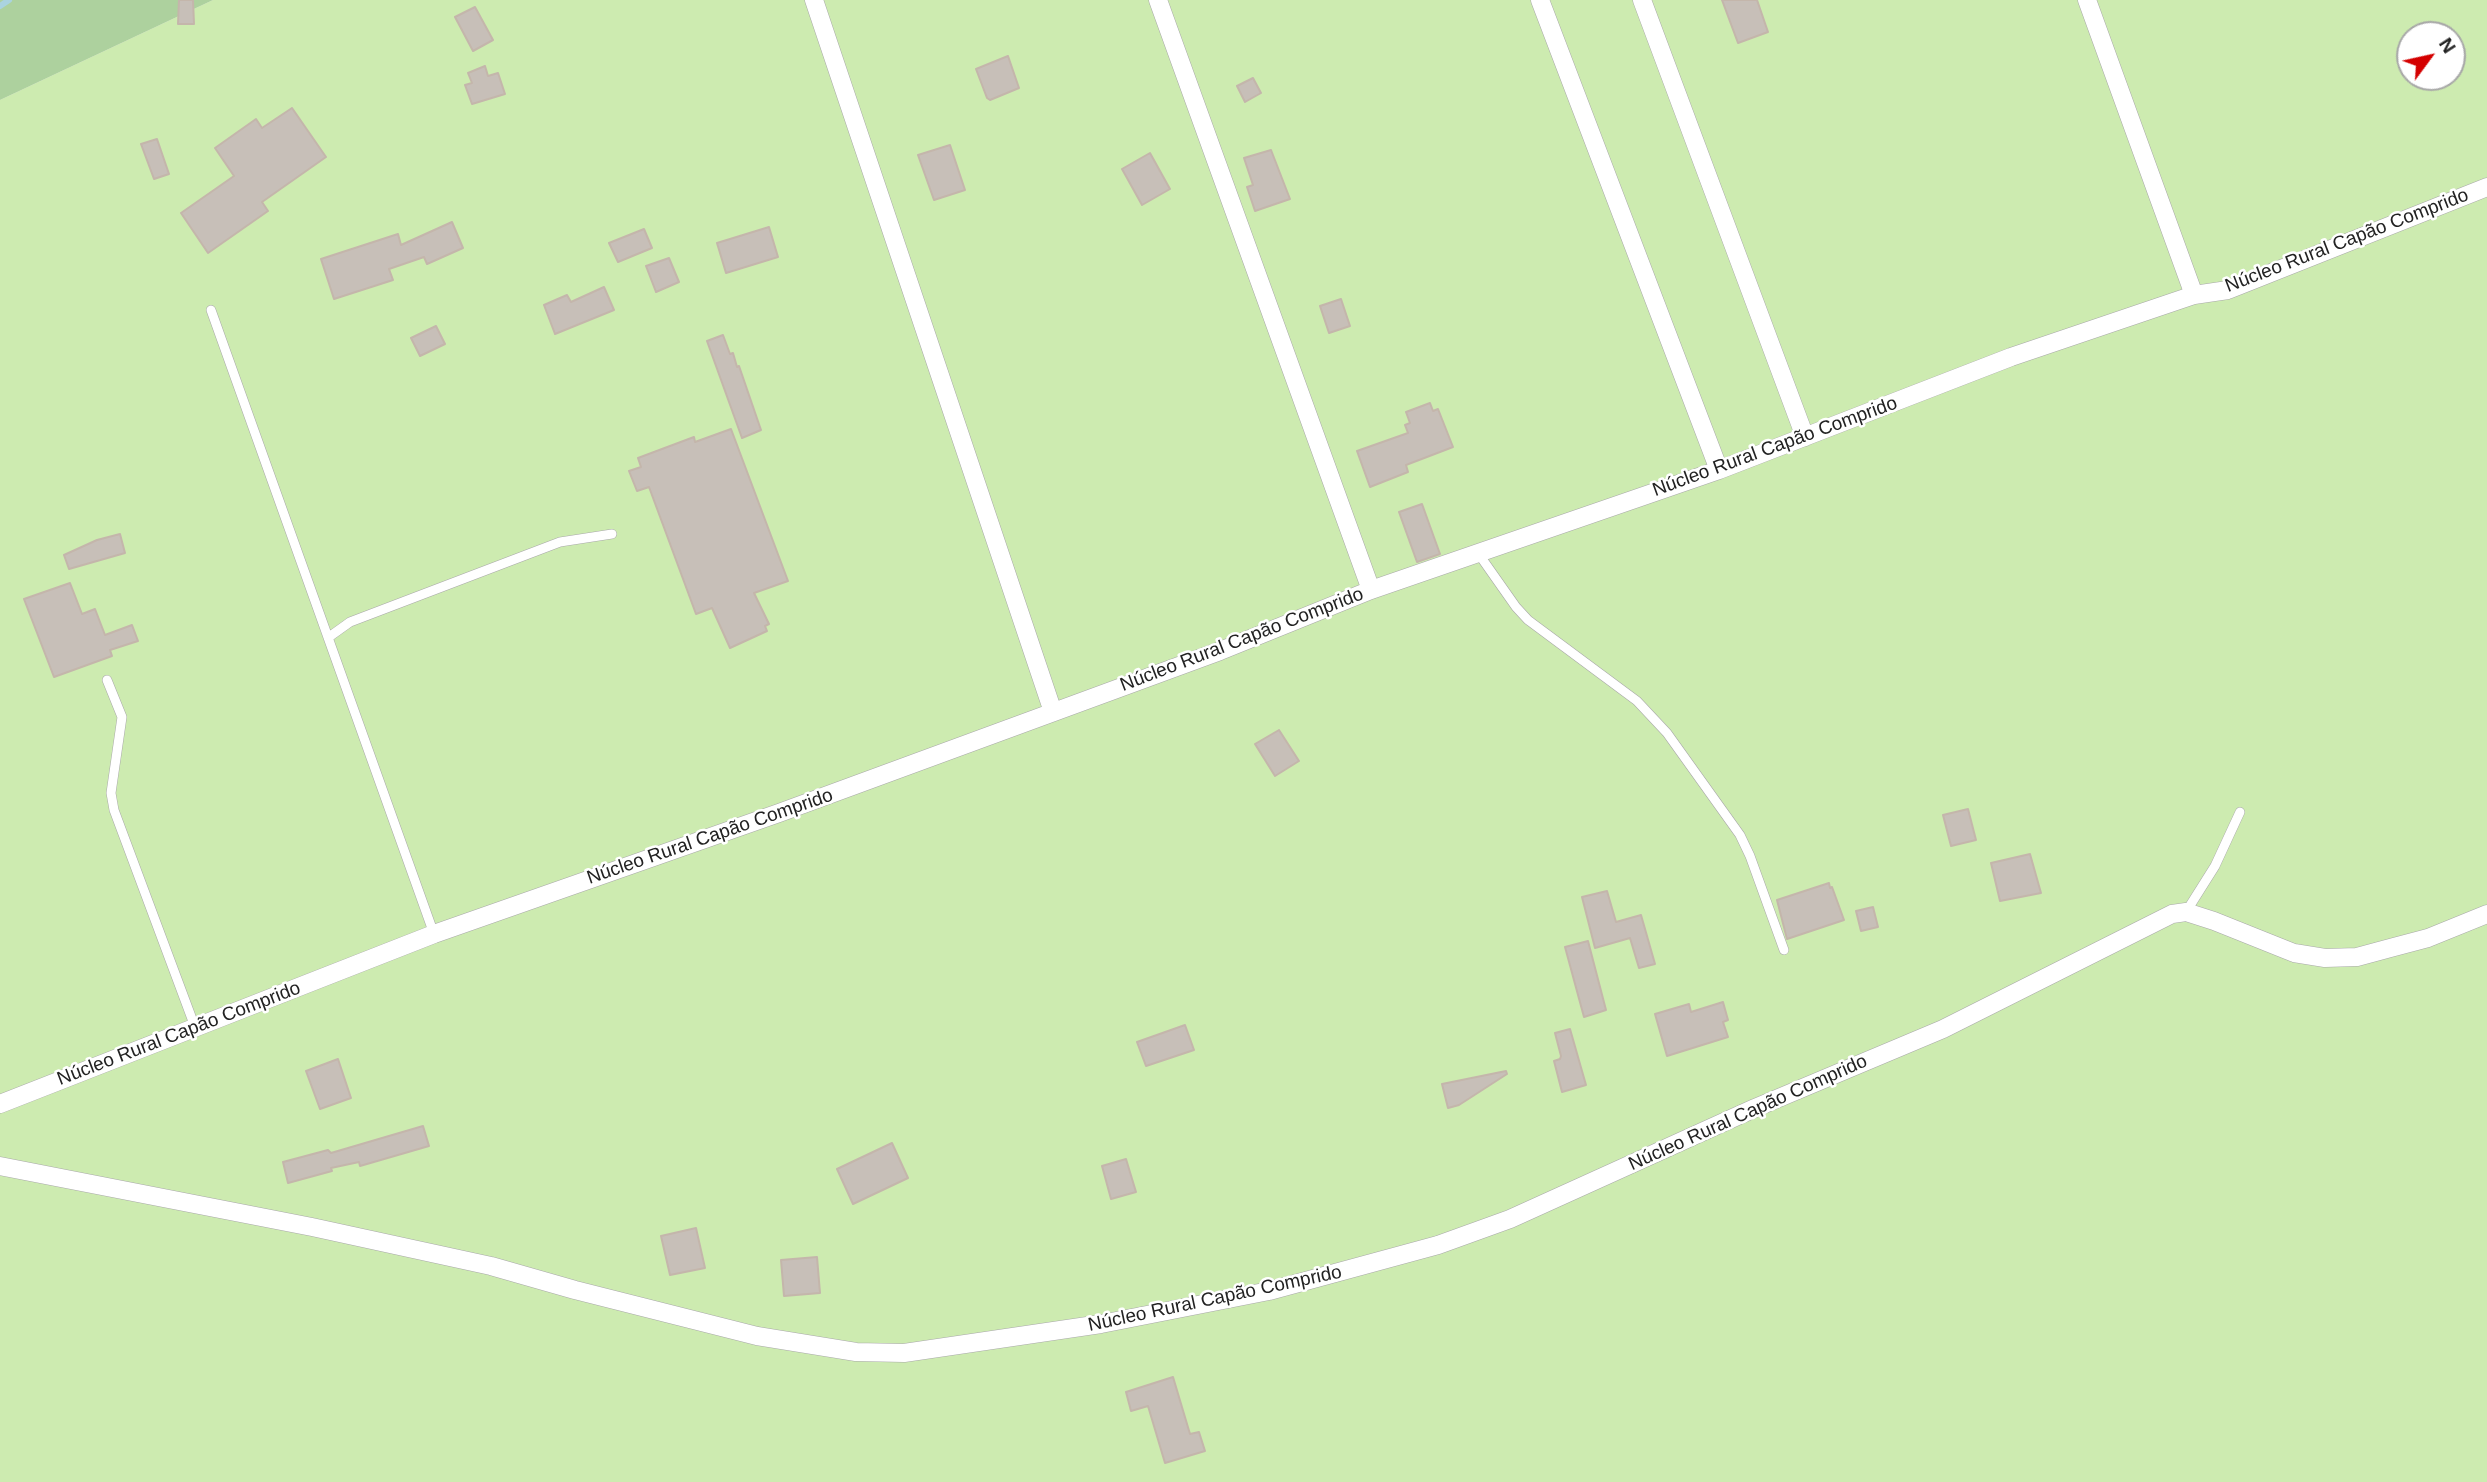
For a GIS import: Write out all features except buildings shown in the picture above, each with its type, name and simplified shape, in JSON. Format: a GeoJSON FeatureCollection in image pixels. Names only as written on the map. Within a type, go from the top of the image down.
{"type":"FeatureCollection","features":[{"type":"Feature","properties":{"kind":"street"},"geometry":{"type":"LineString","coordinates":[[814,0],[1053,712]]}},
{"type":"Feature","properties":{"kind":"street"},"geometry":{"type":"LineString","coordinates":[[1158,0],[1371,590]]}},
{"type":"Feature","properties":{"kind":"street"},"geometry":{"type":"LineString","coordinates":[[1540,0],[1718,470]]}},
{"type":"Feature","properties":{"kind":"street"},"geometry":{"type":"LineString","coordinates":[[1642,0],[1805,437]]}},
{"type":"Feature","properties":{"kind":"street"},"geometry":{"type":"LineString","coordinates":[[2087,0],[2194,295]]}},
{"type":"Feature","properties":{"kind":"street","name":"Núcleo Rural Capão Comprido"},"geometry":{"type":"LineString","coordinates":[[0,1104],[434,934],[779,813],[1220,651],[1371,590],[1718,470],[2011,357],[2194,295],[2228,290],[2487,187]]}},
{"type":"Feature","properties":{"kind":"street"},"geometry":{"type":"LineString","coordinates":[[2186,912],[2294,953],[2325,958],[2357,957],[2428,938],[2487,915]]}},
{"type":"Feature","properties":{"kind":"street","name":"Núcleo Rural Capão Comprido"},"geometry":{"type":"LineString","coordinates":[[0,1166],[491,1266],[757,1336],[856,1352],[904,1353],[1101,1324],[1256,1294],[1438,1245],[1510,1219],[1755,1108],[1943,1029],[2165,917],[2186,912]]}},
{"type":"Feature","properties":{"kind":"lane"},"geometry":{"type":"LineString","coordinates":[[211,310],[434,934]]}},
{"type":"Feature","properties":{"kind":"lane"},"geometry":{"type":"LineString","coordinates":[[329,638],[350,622],[560,542],[612,534]]}},
{"type":"Feature","properties":{"kind":"lane"},"geometry":{"type":"LineString","coordinates":[[1478,553],[1528,620],[1637,701],[1667,733],[1740,835],[1784,950]]}},
{"type":"Feature","properties":{"kind":"lane"},"geometry":{"type":"LineString","coordinates":[[107,680],[121,717],[111,793],[114,810],[195,1027]]}},
{"type":"Feature","properties":{"kind":"lane"},"geometry":{"type":"LineString","coordinates":[[2186,912],[2215,866],[2240,811]]}},
{"type":"Feature","properties":{"kind":"green space"},"geometry":{"type":"Polygon","coordinates":[[[0,0],[213,0],[0,100],[0,0]]]}},
{"type":"Feature","properties":{"kind":"green space"},"geometry":{"type":"Polygon","coordinates":[[[213,0],[2487,0],[2487,1482],[0,1482],[0,100],[213,0]]]}},
{"type":"Feature","properties":{"kind":"waterway"},"geometry":{"type":"LineString","coordinates":[[0,6],[9,0]]}}]}
